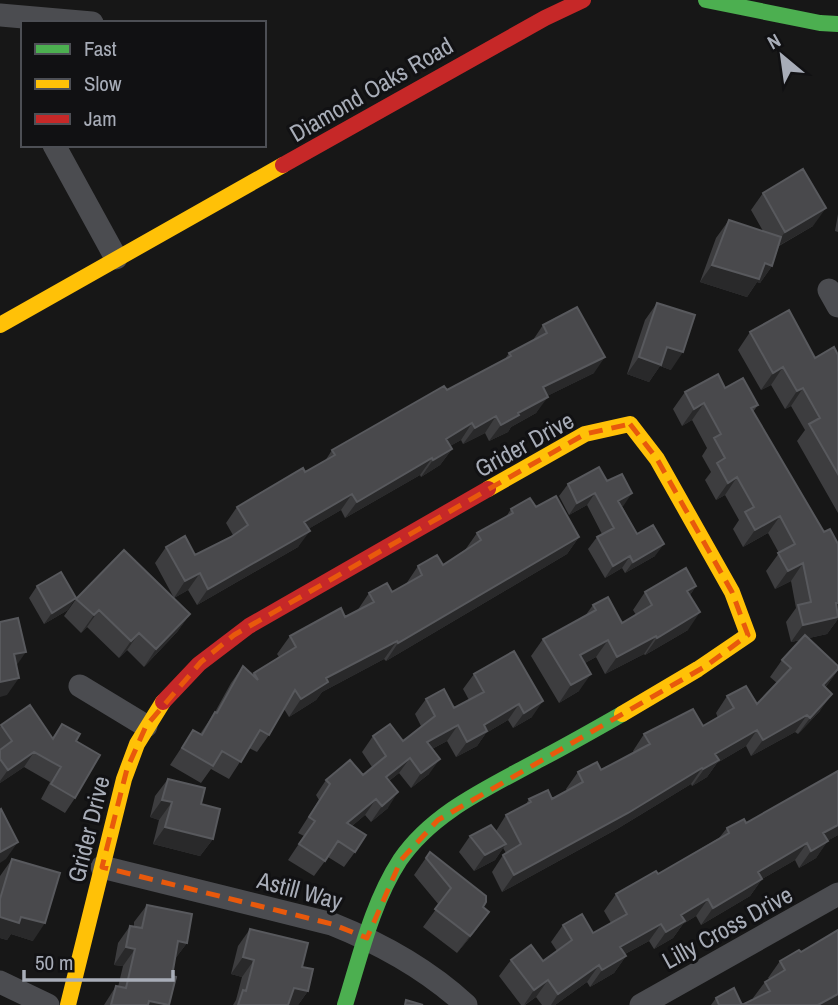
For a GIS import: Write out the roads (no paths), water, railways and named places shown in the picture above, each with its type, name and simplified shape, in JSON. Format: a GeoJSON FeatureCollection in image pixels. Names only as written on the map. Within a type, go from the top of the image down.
{"type":"FeatureCollection","features":[{"type":"Feature","properties":{"kind":"street","name":"Diamond Oaks Road"},"geometry":{"type":"LineString","coordinates":[[0,325],[545,18],[583,0]]}},
{"type":"Feature","properties":{"kind":"street"},"geometry":{"type":"LineString","coordinates":[[706,0],[820,23],[838,24]]}},
{"type":"Feature","properties":{"kind":"street"},"geometry":{"type":"LineString","coordinates":[[0,15],[37,21]]}},
{"type":"Feature","properties":{"kind":"street"},"geometry":{"type":"LineString","coordinates":[[55,147],[116,258]]}},
{"type":"Feature","properties":{"kind":"street","name":"Grider Drive"},"geometry":{"type":"LineString","coordinates":[[68,1005],[115,808],[127,769],[146,726],[201,662],[234,635],[586,434],[630,424],[657,459],[732,592],[748,635],[706,666],[464,802],[438,820],[419,836],[401,860],[379,904],[367,938]]}},
{"type":"Feature","properties":{"kind":"street"},"geometry":{"type":"LineString","coordinates":[[79,686],[146,726]]}},
{"type":"Feature","properties":{"kind":"street","name":"Astill Way"},"geometry":{"type":"LineString","coordinates":[[102,867],[332,924],[367,938],[417,966],[466,1005]]}},
{"type":"Feature","properties":{"kind":"street","name":"Lilly Cross Drive"},"geometry":{"type":"LineString","coordinates":[[641,1005],[838,894]]}},
{"type":"Feature","properties":{"kind":"street"},"geometry":{"type":"LineString","coordinates":[[345,1005],[367,938]]}},
{"type":"Feature","properties":{"kind":"street"},"geometry":{"type":"LineString","coordinates":[[0,982],[48,1005]]}}]}
